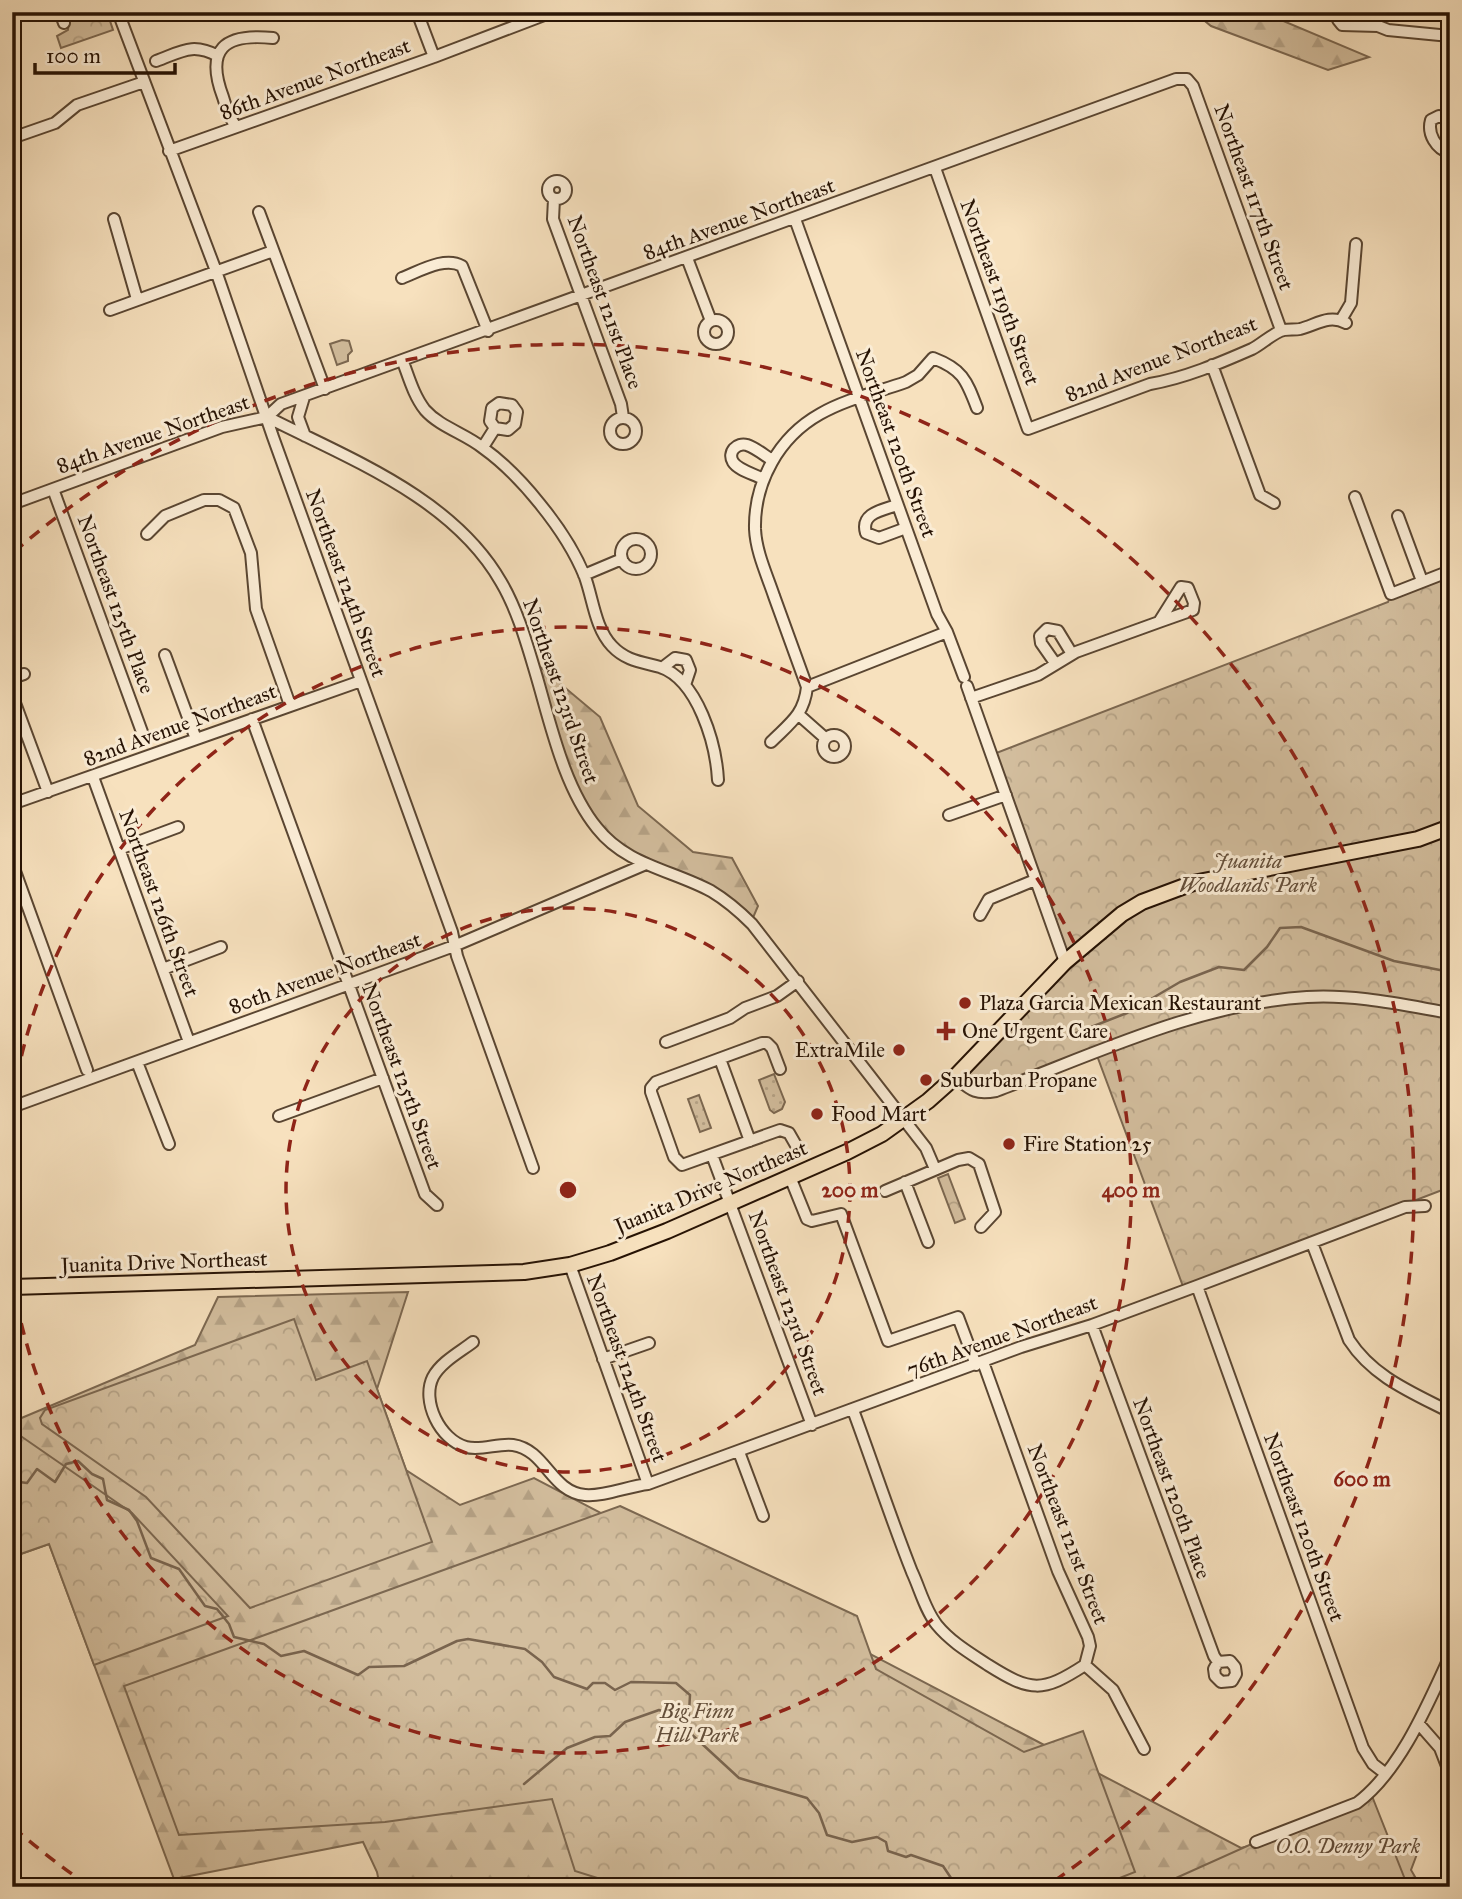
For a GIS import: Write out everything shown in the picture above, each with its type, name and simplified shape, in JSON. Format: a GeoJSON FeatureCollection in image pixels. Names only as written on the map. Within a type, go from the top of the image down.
{"type":"FeatureCollection","features":[{"type":"Feature","properties":{"kind":"main road","name":"Juanita Drive Northeast"},"geometry":{"type":"LineString","coordinates":[[12,1287],[524,1272],[570,1265],[610,1253],[656,1236],[862,1145],[903,1119],[955,1077],[1065,962],[1122,914],[1168,891],[1193,883],[1418,839],[1450,827]]}},
{"type":"Feature","properties":{"kind":"street","name":"Northeast 124th Street"},"geometry":{"type":"LineString","coordinates":[[118,12],[216,271],[453,932],[454,946],[533,1168]]}},
{"type":"Feature","properties":{"kind":"street"},"geometry":{"type":"LineString","coordinates":[[417,12],[434,57]]}},
{"type":"Feature","properties":{"kind":"street","name":"86th Avenue Northeast"},"geometry":{"type":"LineString","coordinates":[[169,151],[552,12]]}},
{"type":"Feature","properties":{"kind":"street"},"geometry":{"type":"LineString","coordinates":[[1337,12],[1342,25],[1378,26],[1420,35],[1450,36]]}},
{"type":"Feature","properties":{"kind":"street"},"geometry":{"type":"LineString","coordinates":[[1359,12],[1378,26]]}},
{"type":"Feature","properties":{"kind":"street"},"geometry":{"type":"LineString","coordinates":[[236,127],[215,77],[214,66],[218,56],[228,44],[251,36],[272,38]]}},
{"type":"Feature","properties":{"kind":"street"},"geometry":{"type":"LineString","coordinates":[[156,61],[188,49],[203,48],[218,56]]}},
{"type":"Feature","properties":{"kind":"street","name":"84th Avenue Northeast"},"geometry":{"type":"LineString","coordinates":[[12,504],[222,427],[267,417],[281,404],[403,362],[1176,79],[1187,79]]}},
{"type":"Feature","properties":{"kind":"street","name":"Northeast 117th Street"},"geometry":{"type":"LineString","coordinates":[[1187,79],[1192,86],[1281,330]]}},
{"type":"Feature","properties":{"kind":"street"},"geometry":{"type":"LineString","coordinates":[[12,138],[55,123],[77,105],[144,82]]}},
{"type":"Feature","properties":{"kind":"street"},"geometry":{"type":"LineString","coordinates":[[1450,121],[1439,116],[1431,120],[1429,127],[1440,148],[1450,153]]}},
{"type":"Feature","properties":{"kind":"street","name":"Northeast 119th Street"},"geometry":{"type":"LineString","coordinates":[[935,168],[1028,429]]}},
{"type":"Feature","properties":{"kind":"street","name":"Northeast 121st Place"},"geometry":{"type":"LineString","coordinates":[[554,200],[553,219],[621,404],[623,417]]}},
{"type":"Feature","properties":{"kind":"street"},"geometry":{"type":"LineString","coordinates":[[259,212],[325,389]]}},
{"type":"Feature","properties":{"kind":"street"},"geometry":{"type":"LineString","coordinates":[[114,219],[136,299]]}},
{"type":"Feature","properties":{"kind":"street","name":"Northeast 120th Street"},"geometry":{"type":"LineString","coordinates":[[795,219],[1065,962]]}},
{"type":"Feature","properties":{"kind":"street","name":"82nd Avenue Northeast"},"geometry":{"type":"LineString","coordinates":[[1028,429],[1150,384],[1212,365],[1254,348],[1281,330],[1302,328],[1324,320],[1344,322],[1351,303],[1356,244]]}},
{"type":"Feature","properties":{"kind":"street"},"geometry":{"type":"LineString","coordinates":[[110,310],[273,251]]}},
{"type":"Feature","properties":{"kind":"street"},"geometry":{"type":"LineString","coordinates":[[687,258],[711,321]]}},
{"type":"Feature","properties":{"kind":"street"},"geometry":{"type":"LineString","coordinates":[[402,278],[441,264],[457,263],[463,266],[488,331]]}},
{"type":"Feature","properties":{"kind":"street"},"geometry":{"type":"LineString","coordinates":[[771,742],[799,715],[806,702],[807,687],[760,556],[756,520],[767,469],[804,424],[822,413],[905,382],[918,375],[933,358],[952,366],[966,380],[977,408]]}},
{"type":"Feature","properties":{"kind":"street"},"geometry":{"type":"LineString","coordinates":[[403,362],[425,410],[483,447],[523,484],[540,504],[584,575],[602,632],[612,646],[637,663],[662,668],[685,685],[696,700],[717,758],[718,780]]}},
{"type":"Feature","properties":{"kind":"street"},"geometry":{"type":"LineString","coordinates":[[1212,365],[1259,495],[1274,503]]}},
{"type":"Feature","properties":{"kind":"street"},"geometry":{"type":"LineString","coordinates":[[304,397],[298,417],[305,436]]}},
{"type":"Feature","properties":{"kind":"street","name":"Northeast 123rd Street"},"geometry":{"type":"LineString","coordinates":[[267,417],[430,504],[454,524],[488,561],[517,615],[577,796],[598,831],[627,855],[710,891],[752,924],[926,1148],[935,1169]]}},
{"type":"Feature","properties":{"kind":"street"},"geometry":{"type":"LineString","coordinates":[[483,447],[495,428]]}},
{"type":"Feature","properties":{"kind":"street"},"geometry":{"type":"LineString","coordinates":[[746,445],[767,469],[734,464],[731,457],[733,449],[746,445]]}},
{"type":"Feature","properties":{"kind":"street","name":"Northeast 125th Place"},"geometry":{"type":"LineString","coordinates":[[53,489],[142,732]]}},
{"type":"Feature","properties":{"kind":"street"},"geometry":{"type":"LineString","coordinates":[[1354,497],[1391,594],[1450,571]]}},
{"type":"Feature","properties":{"kind":"street"},"geometry":{"type":"LineString","coordinates":[[147,534],[165,516],[204,500],[219,500],[234,508],[251,553],[256,608],[290,705]]}},
{"type":"Feature","properties":{"kind":"street"},"geometry":{"type":"LineString","coordinates":[[897,505],[872,514],[864,526],[866,533],[879,538],[906,528]]}},
{"type":"Feature","properties":{"kind":"street"},"geometry":{"type":"LineString","coordinates":[[1398,516],[1422,581]]}},
{"type":"Feature","properties":{"kind":"street"},"geometry":{"type":"LineString","coordinates":[[584,575],[622,559]]}},
{"type":"Feature","properties":{"kind":"street"},"geometry":{"type":"LineString","coordinates":[[967,687],[1038,675],[1072,654],[1159,622]]}},
{"type":"Feature","properties":{"kind":"street"},"geometry":{"type":"LineString","coordinates":[[1055,663],[1040,639],[1047,629],[1058,631],[1072,654]]}},
{"type":"Feature","properties":{"kind":"street"},"geometry":{"type":"LineString","coordinates":[[807,687],[947,632]]}},
{"type":"Feature","properties":{"kind":"street"},"geometry":{"type":"LineString","coordinates":[[165,655],[196,739]]}},
{"type":"Feature","properties":{"kind":"street"},"geometry":{"type":"LineString","coordinates":[[662,668],[675,658],[686,660],[690,670],[685,685]]}},
{"type":"Feature","properties":{"kind":"street"},"geometry":{"type":"LineString","coordinates":[[12,678],[24,674]]}},
{"type":"Feature","properties":{"kind":"street","name":"82nd Avenue Northeast"},"geometry":{"type":"LineString","coordinates":[[12,804],[361,681]]}},
{"type":"Feature","properties":{"kind":"street"},"geometry":{"type":"LineString","coordinates":[[12,695],[48,792]]}},
{"type":"Feature","properties":{"kind":"street"},"geometry":{"type":"LineString","coordinates":[[799,715],[825,738]]}},
{"type":"Feature","properties":{"kind":"street","name":"Northeast 125th Street"},"geometry":{"type":"LineString","coordinates":[[251,719],[425,1194],[437,1205]]}},
{"type":"Feature","properties":{"kind":"street","name":"Northeast 126th Street"},"geometry":{"type":"LineString","coordinates":[[93,777],[190,1042]]}},
{"type":"Feature","properties":{"kind":"street"},"geometry":{"type":"LineString","coordinates":[[949,816],[1006,795]]}},
{"type":"Feature","properties":{"kind":"street"},"geometry":{"type":"LineString","coordinates":[[119,849],[178,827]]}},
{"type":"Feature","properties":{"kind":"street"},"geometry":{"type":"LineString","coordinates":[[12,863],[87,1070]]}},
{"type":"Feature","properties":{"kind":"street","name":"80th Avenue Northeast"},"geometry":{"type":"LineString","coordinates":[[12,1107],[454,946],[646,864]]}},
{"type":"Feature","properties":{"kind":"street"},"geometry":{"type":"LineString","coordinates":[[980,915],[989,899],[1035,880]]}},
{"type":"Feature","properties":{"kind":"street"},"geometry":{"type":"LineString","coordinates":[[163,969],[221,947]]}},
{"type":"Feature","properties":{"kind":"street"},"geometry":{"type":"LineString","coordinates":[[666,1042],[730,1018],[745,1008],[777,996],[797,981]]}},
{"type":"Feature","properties":{"kind":"street"},"geometry":{"type":"LineString","coordinates":[[955,1077],[972,1090],[983,1094],[996,1091],[1188,1018],[1247,1003],[1308,997],[1346,997],[1450,1013]]}},
{"type":"Feature","properties":{"kind":"street"},"geometry":{"type":"LineString","coordinates":[[780,1069],[772,1048],[767,1043],[762,1043],[652,1086],[651,1092],[674,1157],[680,1164],[687,1164],[780,1130],[789,1133],[797,1147]]}},
{"type":"Feature","properties":{"kind":"street"},"geometry":{"type":"LineString","coordinates":[[720,1059],[750,1141]]}},
{"type":"Feature","properties":{"kind":"street"},"geometry":{"type":"LineString","coordinates":[[137,1062],[169,1144]]}},
{"type":"Feature","properties":{"kind":"street"},"geometry":{"type":"LineString","coordinates":[[279,1116],[383,1078]]}},
{"type":"Feature","properties":{"kind":"street","name":"Northeast 123rd Street"},"geometry":{"type":"LineString","coordinates":[[712,1155],[812,1425]]}},
{"type":"Feature","properties":{"kind":"street"},"geometry":{"type":"LineString","coordinates":[[885,1191],[935,1169],[969,1158],[979,1164],[995,1212],[981,1227]]}},
{"type":"Feature","properties":{"kind":"street","name":"Northeast 121st Street"},"geometry":{"type":"LineString","coordinates":[[790,1177],[807,1219],[812,1221],[841,1214],[888,1341],[958,1317],[979,1364],[1058,1571],[1088,1637],[1090,1646],[1085,1665]]}},
{"type":"Feature","properties":{"kind":"street"},"geometry":{"type":"LineString","coordinates":[[905,1182],[928,1242]]}},
{"type":"Feature","properties":{"kind":"street","name":"76th Avenue Northeast"},"geometry":{"type":"LineString","coordinates":[[473,1342],[440,1367],[432,1379],[429,1392],[431,1404],[446,1435],[467,1447],[513,1445],[527,1450],[539,1459],[557,1483],[566,1490],[588,1496],[648,1484],[1092,1325],[1405,1207],[1425,1206]]}},
{"type":"Feature","properties":{"kind":"street"},"geometry":{"type":"LineString","coordinates":[[1312,1243],[1349,1340],[1358,1353],[1377,1373],[1450,1412]]}},
{"type":"Feature","properties":{"kind":"street","name":"Northeast 124th Street"},"geometry":{"type":"LineString","coordinates":[[570,1265],[648,1484]]}},
{"type":"Feature","properties":{"kind":"street","name":"Northeast 120th Street"},"geometry":{"type":"LineString","coordinates":[[1197,1286],[1359,1736],[1373,1764],[1386,1774]]}},
{"type":"Feature","properties":{"kind":"street","name":"Northeast 120th Place"},"geometry":{"type":"LineString","coordinates":[[1092,1325],[1214,1656],[1219,1662]]}},
{"type":"Feature","properties":{"kind":"street"},"geometry":{"type":"LineString","coordinates":[[603,1359],[649,1343]]}},
{"type":"Feature","properties":{"kind":"street"},"geometry":{"type":"LineString","coordinates":[[853,1410],[930,1614],[937,1625],[958,1646],[1027,1686],[1047,1685],[1085,1665],[1113,1690],[1144,1749]]}},
{"type":"Feature","properties":{"kind":"street"},"geometry":{"type":"LineString","coordinates":[[738,1452],[763,1516]]}},
{"type":"Feature","properties":{"kind":"street"},"geometry":{"type":"LineString","coordinates":[[1256,1842],[1357,1803],[1370,1793],[1419,1724],[1450,1656]]}},
{"type":"Feature","properties":{"kind":"street"},"geometry":{"type":"LineString","coordinates":[[1419,1724],[1440,1748],[1450,1774]]}},
{"type":"Feature","properties":{"kind":"green space"},"geometry":{"type":"Polygon","coordinates":[[[84,12],[107,12],[113,30],[61,48],[57,36],[68,30],[69,17],[84,12]]]}},
{"type":"Feature","properties":{"kind":"green space"},"geometry":{"type":"Polygon","coordinates":[[[1194,12],[1262,12],[1369,57],[1328,70],[1211,26],[1194,12]]]}},
{"type":"Feature","properties":{"kind":"green space"},"geometry":{"type":"Polygon","coordinates":[[[349,341],[352,351],[348,355],[348,361],[337,365],[330,344],[349,341]]]}},
{"type":"Feature","properties":{"kind":"green space","name":"Juanita Woodlands Park"},"geometry":{"type":"Polygon","coordinates":[[[1450,571],[1450,1187],[1184,1289],[1096,1053],[983,1094],[955,1077],[1065,962],[991,755],[1388,602],[1391,594],[1450,571]]]}},
{"type":"Feature","properties":{"kind":"green space"},"geometry":{"type":"Polygon","coordinates":[[[532,660],[600,717],[638,806],[693,852],[732,858],[758,906],[752,920],[734,904],[627,855],[577,796],[532,660]]]}},
{"type":"Feature","properties":{"kind":"green space"},"geometry":{"type":"Polygon","coordinates":[[[774,1074],[785,1102],[782,1109],[774,1113],[770,1110],[759,1080],[774,1074]]]}},
{"type":"Feature","properties":{"kind":"green space"},"geometry":{"type":"Polygon","coordinates":[[[699,1095],[711,1128],[700,1132],[688,1099],[699,1095]]]}},
{"type":"Feature","properties":{"kind":"green space"},"geometry":{"type":"Polygon","coordinates":[[[948,1174],[965,1219],[955,1223],[938,1178],[948,1174]]]}},
{"type":"Feature","properties":{"kind":"green space"},"geometry":{"type":"Polygon","coordinates":[[[408,1292],[377,1389],[406,1470],[460,1505],[534,1478],[1241,1848],[1355,1818],[1417,1854],[1411,1870],[1421,1887],[585,1887],[567,1878],[555,1881],[561,1887],[380,1887],[377,1872],[363,1842],[174,1879],[49,1544],[12,1557],[12,1422],[195,1345],[218,1297],[408,1292]]]}},
{"type":"Feature","properties":{"kind":"green space"},"geometry":{"type":"Polygon","coordinates":[[[294,1319],[316,1380],[367,1361],[432,1542],[250,1608],[146,1497],[42,1424],[40,1418],[45,1410],[294,1319]]]}},
{"type":"Feature","properties":{"kind":"green space"},"geometry":{"type":"Polygon","coordinates":[[[12,1430],[132,1513],[228,1616],[94,1665],[49,1544],[12,1557],[12,1430]]]}},
{"type":"Feature","properties":{"kind":"green space","name":"Big Finn Hill Park"},"geometry":{"type":"Polygon","coordinates":[[[620,1506],[857,1616],[876,1669],[1024,1752],[1083,1731],[1135,1872],[1097,1887],[626,1887],[575,1871],[552,1799],[385,1822],[179,1835],[124,1686],[620,1506]]]}},
{"type":"Feature","properties":{"kind":"green space","name":"O.O. Denny Park"},"geometry":{"type":"Polygon","coordinates":[[[1370,1791],[1408,1887],[1156,1887],[1370,1791]]]}},
{"type":"Feature","properties":{"kind":"waterway"},"geometry":{"type":"LineString","coordinates":[[1068,1036],[1127,1013],[1180,982],[1219,967],[1244,970],[1267,947],[1280,928],[1301,927],[1394,961],[1450,972]]}},
{"type":"Feature","properties":{"kind":"waterway"},"geometry":{"type":"LineString","coordinates":[[12,1481],[27,1483],[37,1469],[55,1482],[66,1464],[78,1461],[92,1474],[103,1479],[107,1500],[129,1510],[137,1521],[151,1558],[179,1569],[205,1606],[217,1609],[229,1624],[234,1637],[264,1644],[281,1656],[304,1651],[358,1675],[369,1667],[404,1666],[457,1641],[468,1639],[525,1649],[542,1662],[554,1677],[587,1689],[593,1683],[605,1683],[615,1690],[631,1682],[676,1683],[690,1695],[688,1731],[739,1778],[807,1798],[819,1813],[827,1835],[852,1842],[877,1837],[886,1842],[888,1851],[906,1857],[911,1855],[943,1866],[957,1887]]}},
{"type":"Feature","properties":{"kind":"waterway"},"geometry":{"type":"LineString","coordinates":[[524,1784],[567,1748],[595,1737],[610,1736],[625,1722],[659,1710],[681,1718],[686,1728]]}},
{"type":"Feature","properties":{"kind":"place","name":"Plaza Garcia Mexican Restaurant"},"geometry":{"type":"Point","coordinates":[965,1003]}},
{"type":"Feature","properties":{"kind":"place","name":"One Urgent Care"},"geometry":{"type":"Point","coordinates":[946,1031]}},
{"type":"Feature","properties":{"kind":"place","name":"ExtraMile"},"geometry":{"type":"Point","coordinates":[899,1050]}},
{"type":"Feature","properties":{"kind":"place","name":"Suburban Propane"},"geometry":{"type":"Point","coordinates":[926,1080]}},
{"type":"Feature","properties":{"kind":"place","name":"Food Mart"},"geometry":{"type":"Point","coordinates":[817,1114]}},
{"type":"Feature","properties":{"kind":"place","name":"Fire Station 25"},"geometry":{"type":"Point","coordinates":[1009,1144]}}]}
